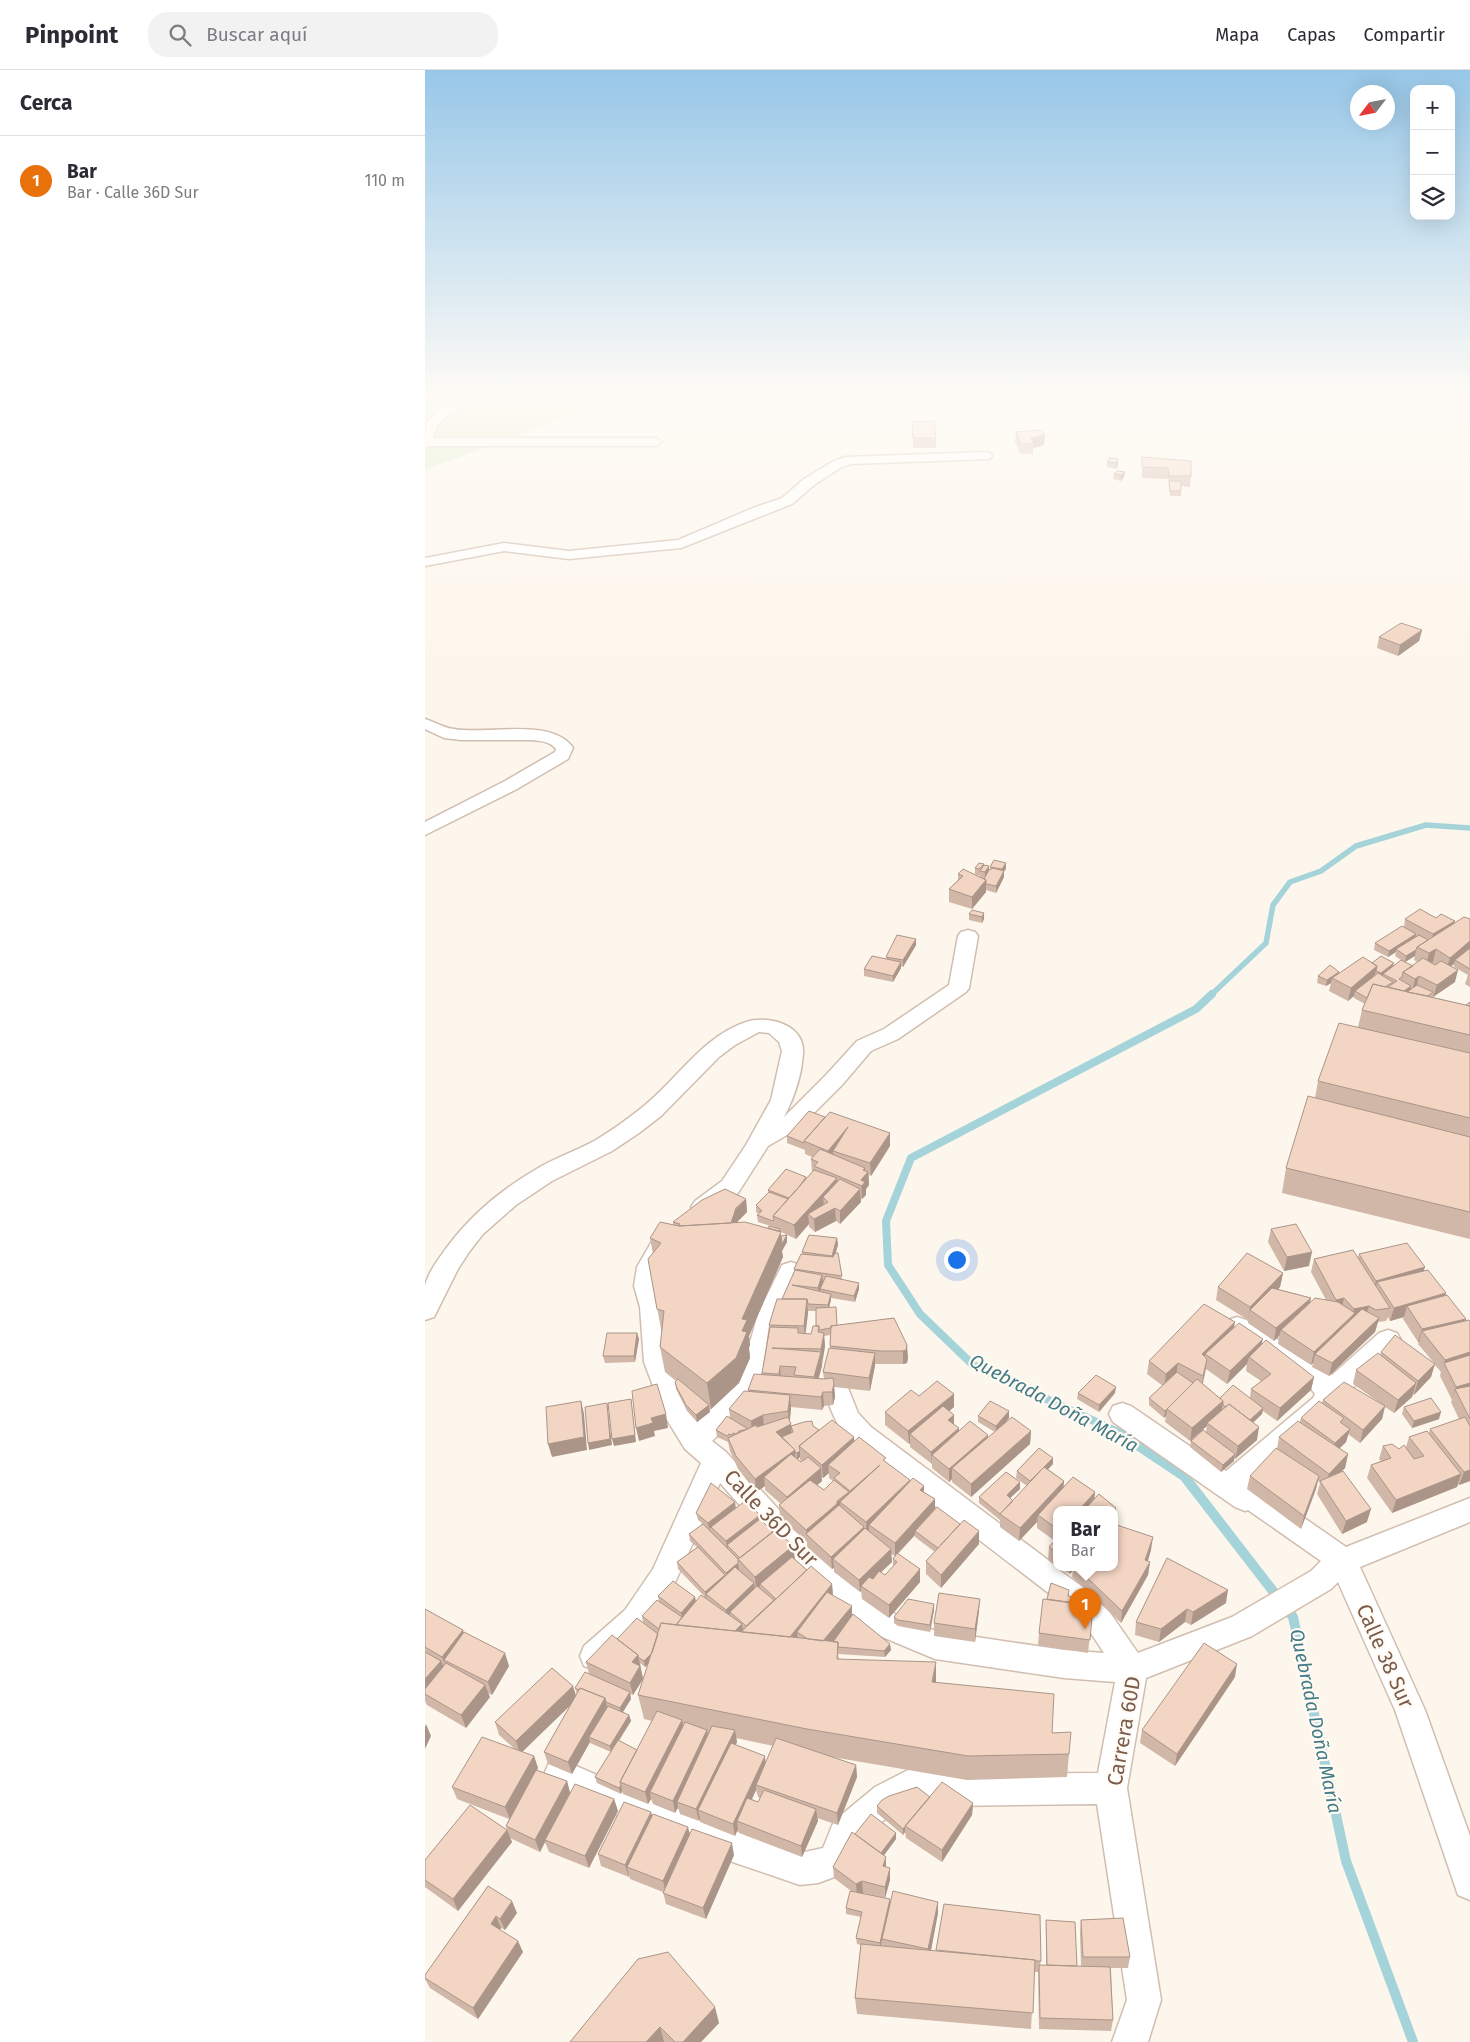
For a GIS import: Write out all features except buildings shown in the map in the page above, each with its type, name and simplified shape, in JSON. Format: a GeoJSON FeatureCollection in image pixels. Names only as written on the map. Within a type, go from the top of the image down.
{"type":"FeatureCollection","features":[{"type":"Feature","properties":{"kind":"street"},"geometry":{"type":"LineString","coordinates":[[425,562],[504,547],[569,555],[681,544],[787,501],[805,485]]}},
{"type":"Feature","properties":{"kind":"street"},"geometry":{"type":"LineString","coordinates":[[425,724],[450,734],[522,735],[551,738],[559,740],[565,748],[562,755],[511,785],[452,814],[425,830]]}},
{"type":"Feature","properties":{"kind":"street"},"geometry":{"type":"LineString","coordinates":[[759,1142],[791,1122],[864,1046],[891,1034],[959,988],[968,936]]}},
{"type":"Feature","properties":{"kind":"street"},"geometry":{"type":"LineString","coordinates":[[425,1310],[440,1277],[461,1246],[475,1228],[503,1203],[544,1175],[597,1149],[631,1128],[660,1104],[712,1052],[728,1040],[752,1027],[768,1025],[780,1030],[789,1040],[793,1058],[783,1100],[759,1142]]}},
{"type":"Feature","properties":{"kind":"street","name":"Calle 36D Sur"},"geometry":{"type":"LineString","coordinates":[[759,1142],[730,1188],[680,1223],[659,1246],[649,1267],[645,1286],[652,1307],[657,1362],[673,1407],[694,1442],[717,1460],[794,1546],[844,1592],[890,1627],[935,1645],[1064,1664],[1132,1669]]}},
{"type":"Feature","properties":{"kind":"street"},"geometry":{"type":"LineString","coordinates":[[694,1442],[734,1404],[764,1339],[770,1314],[791,1271]]}},
{"type":"Feature","properties":{"kind":"street"},"geometry":{"type":"LineString","coordinates":[[1221,1318],[1315,1375],[1323,1384],[1328,1394]]}},
{"type":"Feature","properties":{"kind":"street"},"geometry":{"type":"LineString","coordinates":[[1334,1568],[1243,1491],[1239,1486],[1237,1477],[1322,1406],[1328,1394],[1388,1340]]}},
{"type":"Feature","properties":{"kind":"street"},"geometry":{"type":"LineString","coordinates":[[839,1395],[844,1413],[862,1435],[1091,1609],[1132,1669]]}},
{"type":"Feature","properties":{"kind":"street"},"geometry":{"type":"LineString","coordinates":[[1122,1414],[1334,1568]]}},
{"type":"Feature","properties":{"kind":"street"},"geometry":{"type":"LineString","coordinates":[[595,1656],[635,1618],[663,1578],[717,1460]]}},
{"type":"Feature","properties":{"kind":"street","name":"Carrera 60D"},"geometry":{"type":"LineString","coordinates":[[1130,2042],[1144,2000],[1111,1788],[1132,1669],[1242,1627],[1334,1568],[1470,1510]]}},
{"type":"Feature","properties":{"kind":"street","name":"Calle 38 Sur"},"geometry":{"type":"LineString","coordinates":[[1334,1568],[1410,1710],[1470,1883]]}},
{"type":"Feature","properties":{"kind":"street"},"geometry":{"type":"LineString","coordinates":[[560,1774],[645,1812],[717,1841],[800,1869],[818,1867],[836,1860],[845,1832],[886,1798],[912,1784],[949,1790],[1111,1788]]}},
{"type":"Feature","properties":{"kind":"waterway","name":"Quebrada Doña María"},"geometry":{"type":"LineString","coordinates":[[1211,995],[1266,943],[1273,905],[1290,882],[1321,871],[1356,846],[1426,825],[1470,828]]}},
{"type":"Feature","properties":{"kind":"waterway","name":"Quebrada Doña María"},"geometry":{"type":"LineString","coordinates":[[1141,1447],[1120,1433],[973,1365],[920,1314],[888,1265],[886,1221],[911,1158],[1196,1009],[1212,994]]}},
{"type":"Feature","properties":{"kind":"waterway","name":"Quebrada Doña María"},"geometry":{"type":"LineString","coordinates":[[1139,1446],[1184,1476],[1293,1617],[1346,1861],[1413,2042]]}},
{"type":"Feature","properties":{"kind":"place","name":"Bar"},"geometry":{"type":"Point","coordinates":[1085,1629]}}]}
